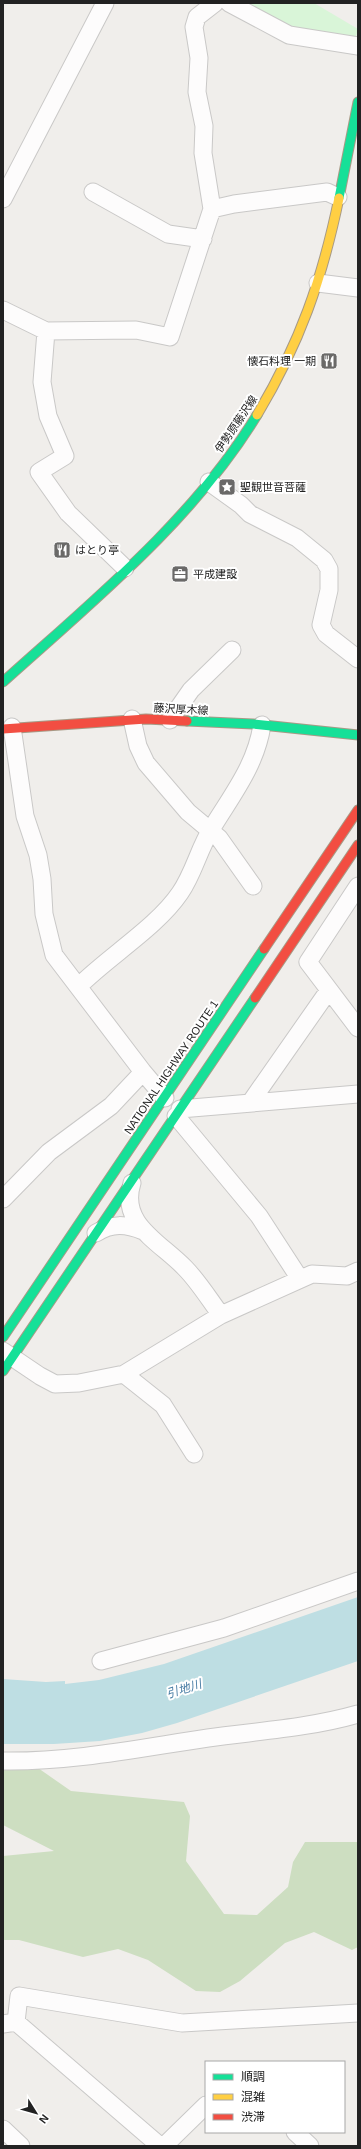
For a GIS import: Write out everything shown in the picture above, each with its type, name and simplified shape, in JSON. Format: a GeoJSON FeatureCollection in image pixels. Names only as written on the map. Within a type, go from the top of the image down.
{"type":"FeatureCollection","features":[{"type":"Feature","properties":{"kind":"main road","name":"伊勢原藤沢線"},"geometry":{"type":"LineString","coordinates":[[3,682],[177,518],[209,482],[239,444],[284,370],[304,324],[318,283],[358,102]]}},
{"type":"Feature","properties":{"kind":"main road","name":"藤沢厚木線"},"geometry":{"type":"LineString","coordinates":[[7,728],[132,719],[262,725],[358,735]]}},
{"type":"Feature","properties":{"kind":"main road","name":"NATIONAL HIGHWAY ROUTE 1"},"geometry":{"type":"LineString","coordinates":[[3,1337],[358,810]]}},
{"type":"Feature","properties":{"kind":"main road"},"geometry":{"type":"LineString","coordinates":[[6,1360],[134,1178],[358,845]]}},
{"type":"Feature","properties":{"kind":"street"},"geometry":{"type":"LineString","coordinates":[[3,199],[105,3]]}},
{"type":"Feature","properties":{"kind":"street"},"geometry":{"type":"LineString","coordinates":[[3,310],[46,331],[121,330],[170,336],[212,209],[203,153],[204,126],[196,92],[199,58],[194,27],[196,16],[215,3]]}},
{"type":"Feature","properties":{"kind":"street"},"geometry":{"type":"LineString","coordinates":[[229,3],[289,35],[358,46]]}},
{"type":"Feature","properties":{"kind":"street"},"geometry":{"type":"LineString","coordinates":[[93,192],[168,234],[203,239]]}},
{"type":"Feature","properties":{"kind":"street"},"geometry":{"type":"LineString","coordinates":[[212,209],[234,204],[327,192],[338,197]]}},
{"type":"Feature","properties":{"kind":"street"},"geometry":{"type":"LineString","coordinates":[[318,283],[358,288]]}},
{"type":"Feature","properties":{"kind":"street"},"geometry":{"type":"LineString","coordinates":[[46,331],[42,382],[48,416],[65,456],[39,472],[68,513],[125,568]]}},
{"type":"Feature","properties":{"kind":"street"},"geometry":{"type":"LineString","coordinates":[[209,482],[250,514],[297,538],[324,560],[329,569],[329,590],[321,625],[326,634],[358,659]]}},
{"type":"Feature","properties":{"kind":"street"},"geometry":{"type":"LineString","coordinates":[[170,720],[191,690],[232,650]]}},
{"type":"Feature","properties":{"kind":"street"},"geometry":{"type":"LineString","coordinates":[[132,719],[138,746],[146,763],[188,812],[219,838],[253,886]]}},
{"type":"Feature","properties":{"kind":"street"},"geometry":{"type":"LineString","coordinates":[[79,986],[137,936],[179,894],[200,853],[210,829],[233,796],[249,766],[259,745],[262,725]]}},
{"type":"Feature","properties":{"kind":"street"},"geometry":{"type":"LineString","coordinates":[[7,728],[25,816],[38,855],[42,879],[44,914],[54,956],[79,986],[143,1072],[165,1098]]}},
{"type":"Feature","properties":{"kind":"street"},"geometry":{"type":"LineString","coordinates":[[358,886],[308,962],[358,1028]]}},
{"type":"Feature","properties":{"kind":"street"},"geometry":{"type":"LineString","coordinates":[[250,1103],[329,990]]}},
{"type":"Feature","properties":{"kind":"street"},"geometry":{"type":"LineString","coordinates":[[3,1199],[48,1152],[111,1106],[143,1072]]}},
{"type":"Feature","properties":{"kind":"street"},"geometry":{"type":"LineString","coordinates":[[178,1112],[250,1103],[358,1093]]}},
{"type":"Feature","properties":{"kind":"street"},"geometry":{"type":"LineString","coordinates":[[178,1112],[259,1216],[300,1280]]}},
{"type":"Feature","properties":{"kind":"street"},"geometry":{"type":"LineString","coordinates":[[134,1178],[128,1194],[129,1208],[143,1231],[186,1269],[221,1315]]}},
{"type":"Feature","properties":{"kind":"street"},"geometry":{"type":"LineString","coordinates":[[96,1233],[106,1227],[118,1225],[130,1226],[143,1231]]}},
{"type":"Feature","properties":{"kind":"street"},"geometry":{"type":"LineString","coordinates":[[6,1360],[55,1384],[79,1383],[124,1374],[221,1315],[312,1274],[347,1276],[358,1271]]}},
{"type":"Feature","properties":{"kind":"street"},"geometry":{"type":"LineString","coordinates":[[124,1374],[163,1405],[194,1454]]}},
{"type":"Feature","properties":{"kind":"street"},"geometry":{"type":"LineString","coordinates":[[101,1661],[224,1628],[358,1581]]}},
{"type":"Feature","properties":{"kind":"street"},"geometry":{"type":"LineString","coordinates":[[3,1761],[35,1762],[90,1756],[331,1722],[358,1714]]}},
{"type":"Feature","properties":{"kind":"street"},"geometry":{"type":"LineString","coordinates":[[160,2146],[9,2023],[19,1996],[182,2023],[358,2013]]}},
{"type":"Feature","properties":{"kind":"street"},"geometry":{"type":"LineString","coordinates":[[164,2146],[205,2106]]}},
{"type":"Feature","properties":{"kind":"street"},"geometry":{"type":"LineString","coordinates":[[3,2129],[21,2146]]}},
{"type":"Feature","properties":{"kind":"street"},"geometry":{"type":"LineString","coordinates":[[295,2133],[310,2146]]}},
{"type":"Feature","properties":{"kind":"green space"},"geometry":{"type":"Polygon","coordinates":[[[241,3],[314,3],[358,29],[355,40],[303,33],[241,3]]]}},
{"type":"Feature","properties":{"kind":"green space"},"geometry":{"type":"Polygon","coordinates":[[[38,1768],[71,1791],[184,1802],[190,1816],[186,1861],[224,1914],[257,1915],[288,1887],[293,1862],[305,1842],[358,1842],[358,1947],[352,1950],[314,1932],[285,1943],[240,1981],[220,1992],[196,1991],[148,1960],[118,1949],[83,1957],[19,1940],[3,1940],[3,1856],[54,1851],[3,1825],[3,1769],[38,1768]]]}},
{"type":"Feature","properties":{"kind":"water","name":"引地川"},"geometry":{"type":"Polygon","coordinates":[[[358,1597],[358,1661],[177,1723],[142,1733],[100,1741],[54,1744],[3,1744],[3,1679],[46,1682],[65,1681],[65,1684],[99,1680],[164,1664],[358,1597]]]}},
{"type":"Feature","properties":{"kind":"traffic: fast"},"geometry":{"type":"LineString","coordinates":[[339,198],[358,102]]}},
{"type":"Feature","properties":{"kind":"traffic: fast"},"geometry":{"type":"LineString","coordinates":[[3,682],[140,558],[203,490],[257,415]]}},
{"type":"Feature","properties":{"kind":"traffic: fast"},"geometry":{"type":"LineString","coordinates":[[187,721],[253,724],[358,735]]}},
{"type":"Feature","properties":{"kind":"traffic: fast"},"geometry":{"type":"LineString","coordinates":[[3,1337],[264,949]]}},
{"type":"Feature","properties":{"kind":"traffic: fast"},"geometry":{"type":"LineString","coordinates":[[3,1371],[255,998]]}},
{"type":"Feature","properties":{"kind":"traffic: slow"},"geometry":{"type":"LineString","coordinates":[[257,415],[286,362],[308,310],[325,256],[339,198]]}},
{"type":"Feature","properties":{"kind":"traffic: jam"},"geometry":{"type":"LineString","coordinates":[[3,729],[146,719],[187,721]]}},
{"type":"Feature","properties":{"kind":"traffic: jam"},"geometry":{"type":"LineString","coordinates":[[264,949],[358,810]]}},
{"type":"Feature","properties":{"kind":"traffic: jam"},"geometry":{"type":"LineString","coordinates":[[255,998],[358,845]]}},
{"type":"Feature","properties":{"kind":"place","name":"懐石料理 一期"},"geometry":{"type":"Point","coordinates":[329,361]}},
{"type":"Feature","properties":{"kind":"place","name":"聖観世音菩薩"},"geometry":{"type":"Point","coordinates":[227,487]}},
{"type":"Feature","properties":{"kind":"place","name":"はとり亭"},"geometry":{"type":"Point","coordinates":[62,550]}},
{"type":"Feature","properties":{"kind":"place","name":"平成建設"},"geometry":{"type":"Point","coordinates":[180,574]}}]}
